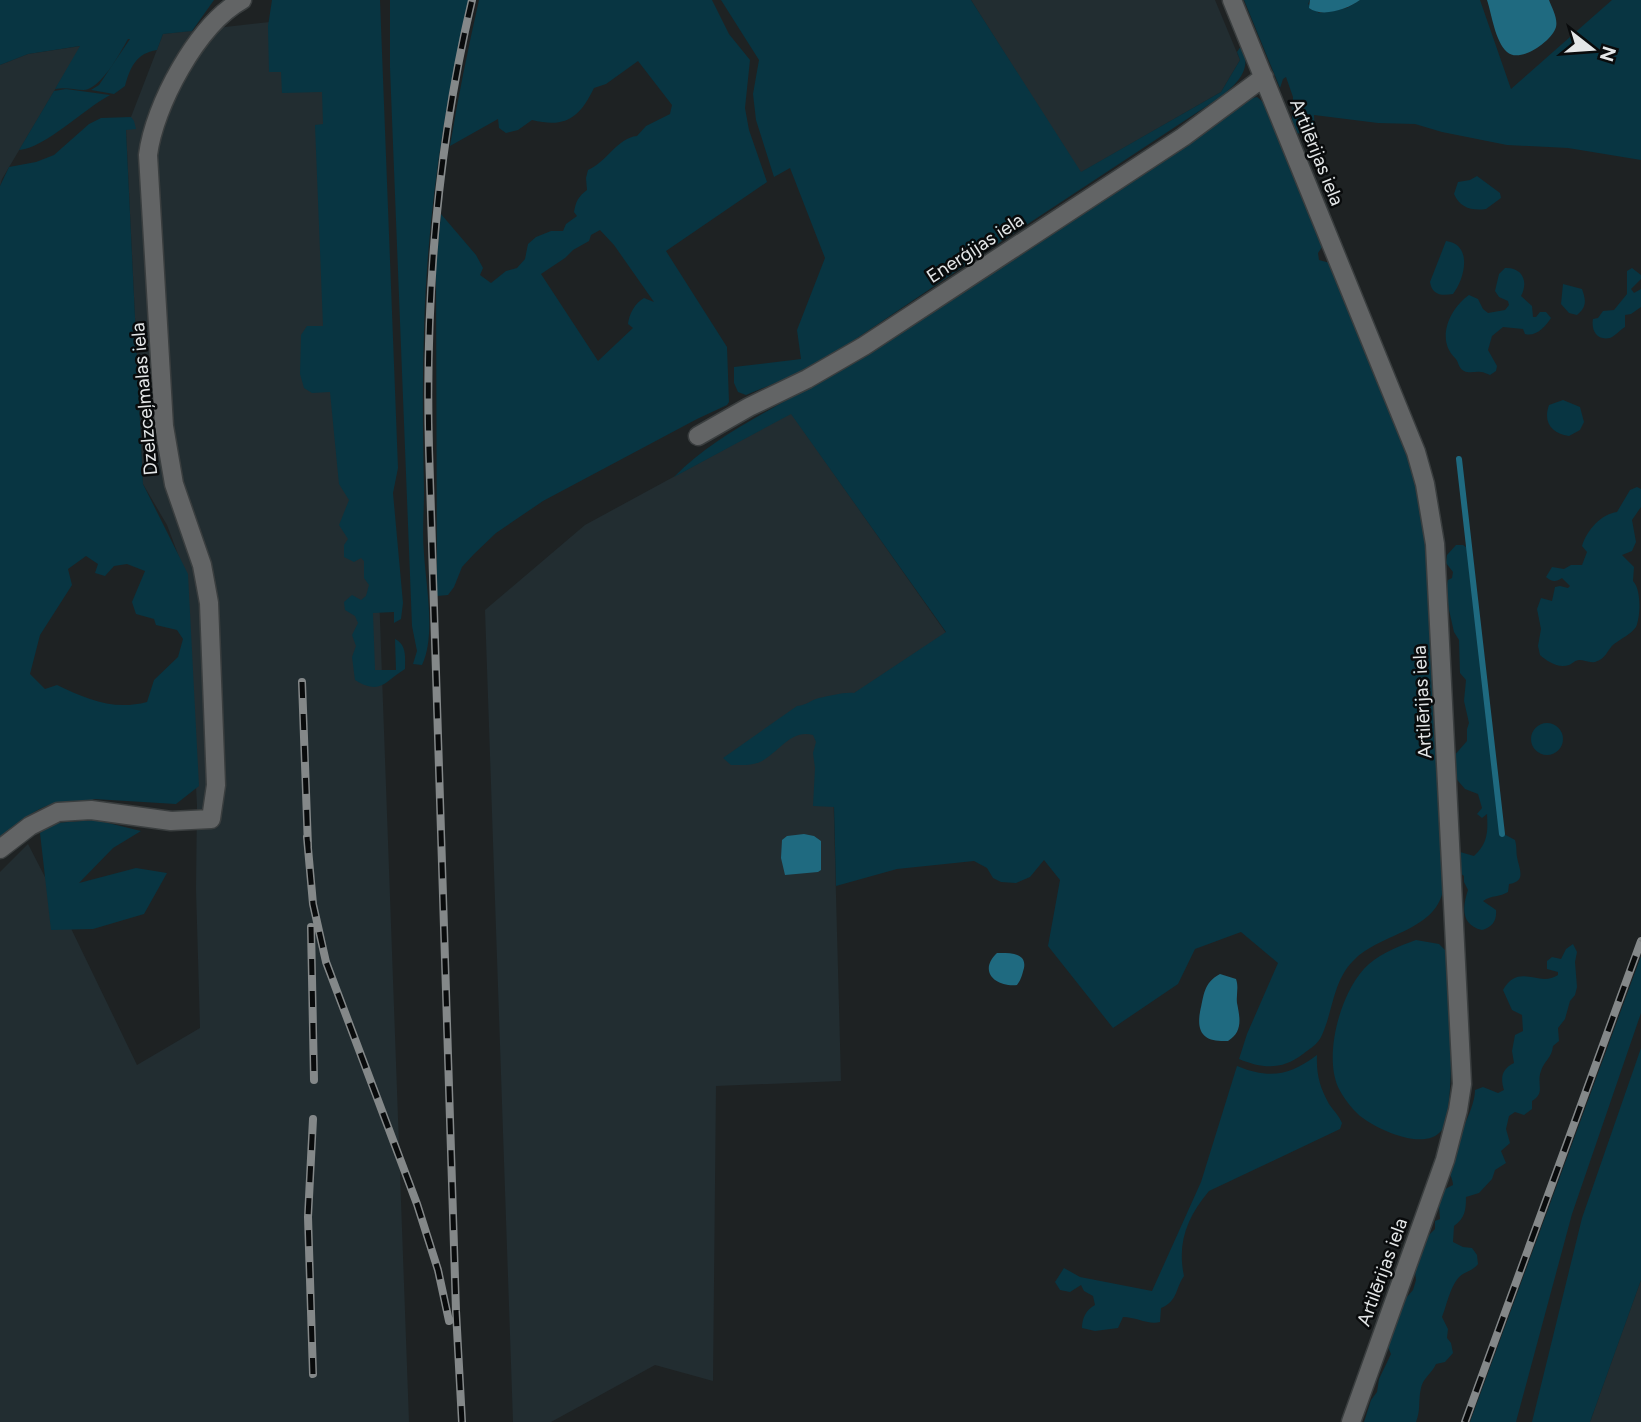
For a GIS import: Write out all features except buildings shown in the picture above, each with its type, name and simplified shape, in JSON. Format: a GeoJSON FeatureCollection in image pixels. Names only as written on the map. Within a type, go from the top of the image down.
{"type":"FeatureCollection","features":[{"type":"Feature","properties":{"kind":"street","name":"Dzelzceļmalas iela"},"geometry":{"type":"LineString","coordinates":[[0,849],[30,826],[58,812],[91,810],[171,821],[211,819],[216,785],[209,603],[202,565],[182,512],[168,457],[148,169],[153,130],[171,88],[209,26],[223,12],[242,0]]}},
{"type":"Feature","properties":{"kind":"street","name":"Artilērijas iela"},"geometry":{"type":"LineString","coordinates":[[1232,0],[1416,452],[1427,494],[1435,544],[1462,1084],[1445,1160],[1351,1422]]}},
{"type":"Feature","properties":{"kind":"street","name":"Enerģijas iela"},"geometry":{"type":"LineString","coordinates":[[698,436],[864,346],[1183,137],[1264,77]]}},
{"type":"Feature","properties":{"kind":"shaded area"},"geometry":{"type":"Polygon","coordinates":[[[0,0],[214,0],[192,31],[163,34],[157,50],[139,58],[132,67],[125,86],[114,94],[91,90],[99,85],[130,39],[97,84],[84,90],[55,89],[80,46],[28,54],[0,65],[0,0]]]}},
{"type":"Feature","properties":{"kind":"shaded area"},"geometry":{"type":"Polygon","coordinates":[[[272,0],[380,0],[398,468],[393,493],[403,603],[401,619],[394,623],[394,612],[373,613],[375,670],[396,670],[395,639],[403,648],[405,669],[377,687],[355,680],[352,657],[356,646],[352,635],[358,623],[355,616],[345,610],[344,602],[352,595],[361,600],[366,596],[369,585],[364,578],[364,561],[361,558],[354,562],[344,557],[344,545],[348,539],[339,525],[349,500],[339,484],[330,392],[312,393],[304,388],[300,374],[301,335],[307,326],[323,326],[315,125],[323,124],[322,92],[282,93],[281,72],[269,72],[268,26],[272,0]]]}},
{"type":"Feature","properties":{"kind":"shaded area"},"geometry":{"type":"Polygon","coordinates":[[[390,0],[469,0],[444,123],[426,289],[423,538],[429,626],[422,665],[413,664],[417,651],[412,626],[390,68],[390,0]]]}},
{"type":"Feature","properties":{"kind":"shaded area"},"geometry":{"type":"Polygon","coordinates":[[[479,0],[712,0],[729,34],[750,60],[745,108],[749,130],[767,182],[666,251],[727,347],[727,405],[543,501],[496,533],[462,567],[448,595],[437,596],[436,268],[441,214],[476,255],[483,268],[480,275],[491,283],[506,271],[517,268],[525,259],[528,244],[536,237],[551,231],[563,231],[566,224],[577,216],[574,212],[579,197],[587,190],[588,170],[624,141],[637,136],[646,126],[670,114],[672,105],[638,61],[606,84],[594,88],[583,107],[570,119],[554,123],[532,120],[518,130],[506,133],[499,128],[498,119],[450,146],[479,0]],[[600,230],[591,235],[589,241],[541,274],[598,361],[633,328],[628,324],[638,303],[644,298],[654,302],[614,245],[600,230]]]}},
{"type":"Feature","properties":{"kind":"shaded area"},"geometry":{"type":"Polygon","coordinates":[[[721,0],[971,0],[1081,172],[1221,92],[1240,60],[1237,52],[1241,46],[1245,62],[1237,82],[1219,98],[835,353],[804,371],[746,395],[738,392],[734,383],[734,367],[801,359],[797,330],[825,258],[790,168],[774,177],[756,120],[753,94],[759,60],[721,0]]]}},
{"type":"Feature","properties":{"kind":"shaded area"},"geometry":{"type":"Polygon","coordinates":[[[971,0],[1215,0],[1240,60],[1221,92],[1080,173],[971,0]]]}},
{"type":"Feature","properties":{"kind":"shaded area"},"geometry":{"type":"Polygon","coordinates":[[[1244,0],[1310,0],[1308,4],[1319,13],[1347,8],[1360,0],[1480,0],[1511,89],[1612,0],[1641,0],[1641,160],[1568,148],[1507,145],[1415,124],[1378,123],[1314,115],[1315,133],[1296,133],[1292,123],[1293,97],[1286,77],[1280,88],[1244,0]]]}},
{"type":"Feature","properties":{"kind":"shaded area"},"geometry":{"type":"Polygon","coordinates":[[[1310,0],[1360,0],[1342,9],[1321,12],[1309,8],[1310,0]]]}},
{"type":"Feature","properties":{"kind":"shaded area"},"geometry":{"type":"Polygon","coordinates":[[[1487,0],[1549,0],[1556,27],[1535,49],[1513,55],[1507,52],[1500,41],[1487,0]]]}},
{"type":"Feature","properties":{"kind":"shaded area"},"geometry":{"type":"Polygon","coordinates":[[[358,12],[409,1422],[0,1422],[0,872],[28,844],[137,1065],[200,1028],[196,889],[197,805],[184,570],[167,525],[143,484],[126,130],[163,34],[358,12]]]}},
{"type":"Feature","properties":{"kind":"shaded area"},"geometry":{"type":"Polygon","coordinates":[[[81,46],[0,186],[0,65],[28,54],[81,46]]]}},
{"type":"Feature","properties":{"kind":"shaded area"},"geometry":{"type":"Polygon","coordinates":[[[66,89],[110,95],[41,143],[19,150],[54,91],[66,89]]]}},
{"type":"Feature","properties":{"kind":"shaded area"},"geometry":{"type":"Polygon","coordinates":[[[1257,97],[1263,102],[1288,155],[1321,238],[1319,260],[1330,263],[1415,473],[1428,544],[1444,882],[1441,898],[1434,910],[1423,920],[1368,949],[1348,966],[1338,984],[1322,1035],[1316,1043],[1288,1063],[1272,1066],[1256,1065],[1239,1059],[1278,963],[1241,932],[1195,949],[1178,984],[1113,1028],[1048,946],[1060,880],[1044,860],[1030,877],[1016,883],[1001,882],[993,878],[987,868],[974,861],[897,869],[836,886],[834,807],[813,806],[813,753],[816,742],[813,735],[798,735],[757,763],[731,765],[723,758],[797,706],[819,698],[854,693],[946,632],[791,414],[674,477],[692,460],[732,432],[837,370],[1249,99],[1257,97]]]}},
{"type":"Feature","properties":{"kind":"shaded area"},"geometry":{"type":"Polygon","coordinates":[[[131,117],[136,129],[126,130],[143,484],[188,574],[199,786],[176,804],[94,799],[49,805],[0,837],[0,186],[9,167],[36,162],[54,155],[89,124],[101,118],[131,117]],[[86,556],[68,569],[72,585],[40,635],[30,674],[45,689],[57,685],[90,699],[111,704],[147,702],[154,680],[178,657],[183,639],[177,630],[156,625],[154,619],[136,614],[132,602],[145,571],[127,564],[114,566],[105,576],[95,573],[98,564],[86,556]]]}},
{"type":"Feature","properties":{"kind":"shaded area"},"geometry":{"type":"Polygon","coordinates":[[[1477,176],[1500,193],[1501,198],[1486,209],[1467,208],[1454,194],[1458,182],[1477,176]]]}},
{"type":"Feature","properties":{"kind":"shaded area"},"geometry":{"type":"Polygon","coordinates":[[[1446,241],[1460,248],[1464,263],[1457,288],[1453,294],[1445,295],[1435,292],[1430,282],[1446,241]]]}},
{"type":"Feature","properties":{"kind":"shaded area"},"geometry":{"type":"Polygon","coordinates":[[[1505,268],[1520,272],[1524,280],[1521,296],[1532,306],[1533,317],[1540,312],[1546,312],[1551,318],[1543,328],[1529,335],[1525,334],[1523,329],[1503,327],[1492,336],[1488,350],[1497,366],[1496,371],[1490,375],[1466,372],[1449,351],[1446,343],[1447,325],[1456,308],[1469,295],[1478,299],[1488,313],[1505,310],[1509,305],[1508,301],[1499,297],[1495,291],[1499,274],[1505,268]]]}},
{"type":"Feature","properties":{"kind":"shaded area"},"geometry":{"type":"Polygon","coordinates":[[[1632,268],[1641,275],[1641,279],[1631,289],[1634,293],[1641,289],[1641,307],[1625,315],[1625,327],[1615,335],[1601,338],[1594,330],[1593,319],[1598,318],[1603,311],[1614,310],[1627,294],[1627,271],[1632,268]]]}},
{"type":"Feature","properties":{"kind":"shaded area"},"geometry":{"type":"Polygon","coordinates":[[[1563,284],[1582,289],[1585,303],[1577,315],[1569,313],[1561,304],[1563,284]]]}},
{"type":"Feature","properties":{"kind":"shaded area"},"geometry":{"type":"Polygon","coordinates":[[[1563,400],[1580,407],[1584,422],[1580,430],[1569,436],[1553,429],[1547,417],[1549,405],[1563,400]]]}},
{"type":"Feature","properties":{"kind":"shaded area"},"geometry":{"type":"Polygon","coordinates":[[[791,413],[946,633],[831,709],[841,1081],[716,1086],[713,1381],[655,1365],[551,1422],[513,1422],[485,610],[585,525],[791,413]]]}},
{"type":"Feature","properties":{"kind":"shaded area"},"geometry":{"type":"Polygon","coordinates":[[[1637,487],[1641,489],[1641,507],[1632,520],[1636,542],[1632,551],[1622,555],[1634,567],[1633,581],[1638,590],[1639,602],[1636,627],[1614,644],[1599,661],[1578,660],[1565,666],[1553,664],[1540,655],[1538,646],[1541,629],[1537,609],[1541,598],[1552,601],[1555,587],[1570,586],[1562,578],[1554,581],[1546,577],[1552,567],[1564,569],[1571,565],[1582,565],[1587,552],[1582,546],[1587,534],[1600,519],[1617,512],[1630,490],[1637,487]]]}},
{"type":"Feature","properties":{"kind":"shaded area"},"geometry":{"type":"Polygon","coordinates":[[[1456,545],[1469,549],[1502,833],[1515,840],[1521,874],[1518,880],[1509,884],[1508,892],[1483,901],[1496,910],[1496,917],[1489,927],[1482,930],[1470,924],[1465,915],[1468,890],[1464,876],[1460,873],[1457,854],[1460,852],[1474,856],[1479,851],[1485,842],[1487,814],[1482,818],[1477,814],[1482,808],[1478,794],[1465,789],[1453,775],[1453,757],[1467,741],[1469,723],[1464,701],[1466,680],[1460,673],[1459,640],[1454,632],[1446,589],[1453,572],[1446,563],[1447,555],[1456,545]]]}},
{"type":"Feature","properties":{"kind":"shaded area"},"geometry":{"type":"Polygon","coordinates":[[[1547,723],[1558,728],[1563,739],[1558,750],[1547,755],[1536,750],[1531,739],[1536,728],[1547,723]]]}},
{"type":"Feature","properties":{"kind":"shaded area"},"geometry":{"type":"Polygon","coordinates":[[[96,820],[141,831],[113,848],[79,883],[136,868],[167,873],[144,914],[93,929],[51,930],[40,833],[55,823],[96,820]]]}},
{"type":"Feature","properties":{"kind":"shaded area"},"geometry":{"type":"Polygon","coordinates":[[[804,834],[821,841],[821,870],[785,875],[781,858],[782,840],[787,836],[804,834]]]}},
{"type":"Feature","properties":{"kind":"shaded area"},"geometry":{"type":"Polygon","coordinates":[[[1416,940],[1439,944],[1446,951],[1452,990],[1451,1073],[1447,1116],[1442,1130],[1425,1139],[1413,1139],[1389,1132],[1360,1116],[1338,1087],[1333,1057],[1334,1039],[1343,1004],[1359,974],[1380,956],[1416,940]]]}},
{"type":"Feature","properties":{"kind":"shaded area"},"geometry":{"type":"Polygon","coordinates":[[[1573,944],[1577,952],[1577,987],[1565,1019],[1558,1028],[1559,1041],[1553,1046],[1541,1071],[1539,1095],[1532,1101],[1532,1109],[1524,1115],[1515,1112],[1509,1116],[1506,1129],[1510,1143],[1501,1151],[1506,1163],[1495,1170],[1492,1179],[1479,1193],[1466,1197],[1464,1213],[1454,1226],[1453,1242],[1472,1248],[1477,1255],[1478,1264],[1455,1282],[1442,1317],[1448,1329],[1447,1338],[1453,1353],[1445,1362],[1436,1364],[1422,1384],[1416,1422],[1364,1422],[1391,1354],[1388,1347],[1406,1298],[1413,1290],[1415,1272],[1427,1237],[1435,1229],[1435,1221],[1440,1219],[1439,1206],[1445,1189],[1453,1185],[1451,1160],[1475,1090],[1483,1087],[1498,1093],[1504,1090],[1503,1074],[1514,1063],[1512,1051],[1515,1035],[1523,1031],[1522,1015],[1512,1010],[1503,990],[1509,982],[1522,976],[1544,979],[1558,975],[1558,972],[1547,969],[1547,961],[1552,957],[1561,959],[1566,949],[1573,944]]]}},
{"type":"Feature","properties":{"kind":"shaded area"},"geometry":{"type":"Polygon","coordinates":[[[997,953],[1016,954],[1023,959],[1024,968],[1017,985],[996,981],[989,972],[989,966],[997,953]]]}},
{"type":"Feature","properties":{"kind":"shaded area"},"geometry":{"type":"Polygon","coordinates":[[[1641,956],[1641,1013],[1572,1214],[1516,1422],[1470,1422],[1641,956]]]}},
{"type":"Feature","properties":{"kind":"shaded area"},"geometry":{"type":"Polygon","coordinates":[[[1220,974],[1236,979],[1237,985],[1239,1024],[1236,1033],[1228,1041],[1204,1036],[1199,1020],[1205,990],[1210,981],[1220,974]]]}},
{"type":"Feature","properties":{"kind":"shaded area"},"geometry":{"type":"Polygon","coordinates":[[[1641,1048],[1641,1280],[1590,1422],[1532,1422],[1582,1218],[1641,1048]]]}},
{"type":"Feature","properties":{"kind":"shaded area"},"geometry":{"type":"Polygon","coordinates":[[[1317,1055],[1321,1086],[1342,1123],[1340,1129],[1209,1191],[1195,1211],[1186,1231],[1182,1252],[1184,1276],[1173,1298],[1161,1308],[1160,1322],[1123,1317],[1118,1328],[1095,1331],[1082,1328],[1085,1315],[1095,1305],[1093,1296],[1084,1291],[1081,1285],[1070,1292],[1060,1290],[1055,1282],[1064,1268],[1080,1277],[1152,1291],[1201,1182],[1237,1066],[1259,1073],[1278,1073],[1297,1067],[1317,1055]]]}},
{"type":"Feature","properties":{"kind":"shaded area"},"geometry":{"type":"Polygon","coordinates":[[[1641,1280],[1641,1422],[1590,1422],[1620,1338],[1641,1280]]]}},
{"type":"Feature","properties":{"kind":"waterway"},"geometry":{"type":"LineString","coordinates":[[1459,459],[1502,834]]}},
{"type":"Feature","properties":{"kind":"railway"},"geometry":{"type":"LineString","coordinates":[[462,1422],[456,1311],[428,392],[432,279],[442,167],[472,0]]}},
{"type":"Feature","properties":{"kind":"railway"},"geometry":{"type":"LineString","coordinates":[[302,682],[308,847]]}},
{"type":"Feature","properties":{"kind":"railway"},"geometry":{"type":"LineString","coordinates":[[307,837],[313,904],[326,962],[417,1204],[438,1270],[449,1321]]}},
{"type":"Feature","properties":{"kind":"railway"},"geometry":{"type":"LineString","coordinates":[[311,927],[314,1080]]}},
{"type":"Feature","properties":{"kind":"railway"},"geometry":{"type":"LineString","coordinates":[[1465,1422],[1641,941]]}},
{"type":"Feature","properties":{"kind":"railway"},"geometry":{"type":"LineString","coordinates":[[313,1119],[308,1217],[313,1374]]}}]}
